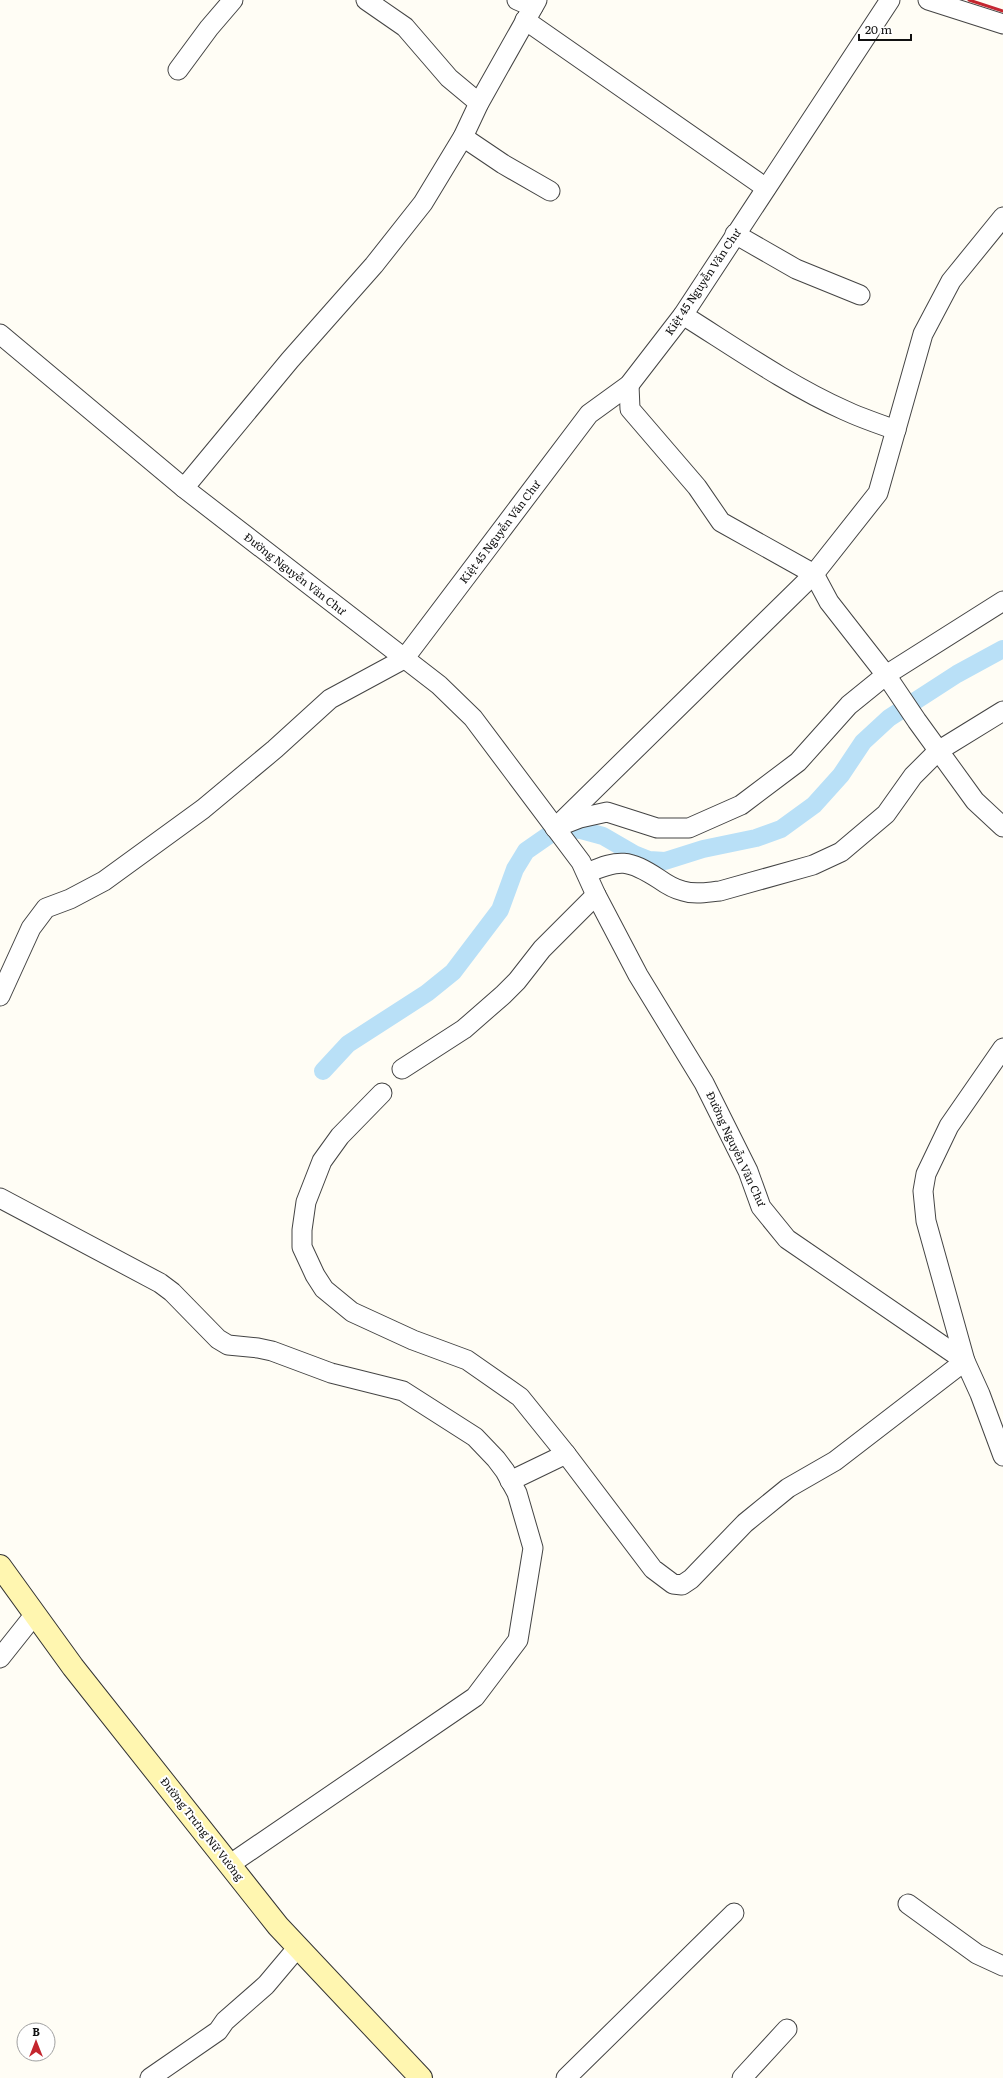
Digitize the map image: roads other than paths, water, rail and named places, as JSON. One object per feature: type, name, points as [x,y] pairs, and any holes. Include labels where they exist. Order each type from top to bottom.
[{"type":"street","points":[[178,70],[233,0]]},
{"type":"street","points":[[366,0],[404,27],[449,78],[479,103]]},
{"type":"street","name":"Kiệt 45 Nguyễn Văn Chư","points":[[404,659],[589,414],[629,385],[683,315],[890,0]]},
{"type":"street","points":[[928,0],[1003,24]]},
{"type":"street","points":[[184,488],[290,360],[343,302],[423,203],[463,137],[528,7],[766,188]]},
{"type":"street","points":[[463,137],[503,164],[550,191]]},
{"type":"street","points":[[560,833],[814,574],[878,493],[923,334],[951,281],[1003,217]]},
{"type":"street","points":[[735,234],[796,269],[860,295]]},
{"type":"street","points":[[683,315],[772,371],[826,401],[844,410],[896,430]]},
{"type":"street","name":"Đường Nguyễn Văn Chư","points":[[0,334],[184,488],[439,685],[473,718],[560,833],[584,868],[596,895],[638,974],[704,1083],[748,1171],[762,1207],[787,1239],[966,1361]]},
{"type":"street","points":[[629,385],[630,409],[697,487],[721,522],[814,574],[829,602],[887,677],[938,751],[975,801],[1003,827]]},
{"type":"street","points":[[560,833],[580,818],[607,812],[657,828],[689,828],[741,805],[798,762],[849,705],[887,677],[1003,601]]},
{"type":"street","points":[[0,996],[31,928],[46,908],[70,899],[104,881],[203,809],[275,749],[330,698],[404,659]]},
{"type":"street","points":[[584,868],[609,864],[633,864],[671,886],[694,893],[720,891],[813,865],[841,852],[878,822],[886,814],[913,776],[938,751],[1003,711]]},
{"type":"street","points":[[402,1069],[464,1029],[493,1004],[517,981],[542,949],[596,895]]},
{"type":"street","points":[[1003,1048],[949,1126],[926,1174],[923,1191],[926,1221],[966,1361],[1003,1456]]},
{"type":"street","points":[[382,1093],[340,1136],[322,1161],[306,1202],[302,1230],[302,1247],[308,1263],[324,1289],[352,1312],[387,1329],[467,1360],[520,1397],[560,1457],[653,1569],[673,1584],[682,1585],[690,1579],[745,1524],[788,1488],[835,1460],[966,1361]]},
{"type":"street","points":[[0,1198],[160,1283],[185,1304],[218,1339],[228,1345],[272,1351],[327,1372],[395,1389],[414,1397],[475,1437],[516,1478],[517,1493],[533,1548],[518,1640],[475,1697],[230,1865]]},
{"type":"street","points":[[516,1478],[560,1457]]},
{"type":"street","name":"Đường Trưng Nữ Vương","points":[[0,1566],[73,1667],[278,1926],[421,2078]]},
{"type":"street","points":[[0,1658],[35,1614]]},
{"type":"street","points":[[908,1904],[976,1954],[1003,1966]]},
{"type":"street","points":[[566,2078],[734,1913]]},
{"type":"street","points":[[150,2078],[218,2031],[225,2022],[266,1985],[298,1947]]},
{"type":"street","points":[[742,2078],[787,2029]]},
{"type":"waterway","points":[[323,1071],[348,1044],[427,993],[453,972],[500,910],[515,869],[526,851],[549,835],[567,829],[581,830],[603,836],[634,854],[649,860],[665,861],[703,849],[756,838],[781,829],[814,805],[841,775],[863,742],[889,718],[957,674],[1003,649]]},
{"type":"railway","points":[[969,0],[1003,11]]}]
